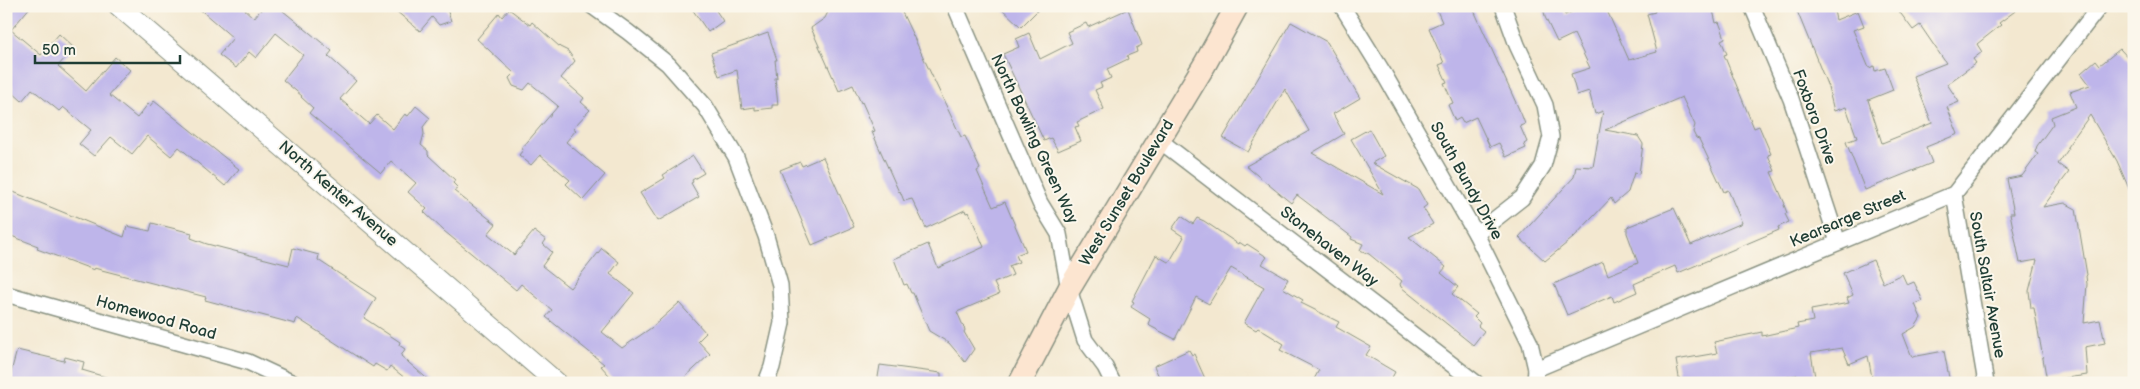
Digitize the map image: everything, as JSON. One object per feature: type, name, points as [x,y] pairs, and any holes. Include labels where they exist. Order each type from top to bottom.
[{"type":"main road","name":"West Sunset Boulevard","points":[[1020,383],[1069,289],[1237,6]]},
{"type":"street","name":"North Kenter Avenue","points":[[119,6],[557,383]]},
{"type":"street","points":[[592,6],[668,64],[705,106],[736,157],[766,236],[780,285],[782,323],[772,367],[766,383]]},
{"type":"street","name":"North Bowling Green Way","points":[[955,6],[1040,203],[1059,234],[1069,289],[1085,340],[1113,383]]},
{"type":"street","name":"South Bundy Drive","points":[[1342,6],[1384,74],[1476,234],[1530,343],[1535,376]]},
{"type":"street","points":[[1476,234],[1522,198],[1543,166],[1552,136],[1545,105],[1517,45],[1503,6]]},
{"type":"street","name":"Foxboro Drive","points":[[1752,6],[1791,99],[1838,242]]},
{"type":"street","name":"Kearsarge Street","points":[[1535,376],[1838,242],[1954,194],[2100,6]]},
{"type":"street","name":"Stonehaven Way","points":[[1159,140],[1476,383]]},
{"type":"street","name":"South Saltair Avenue","points":[[1954,194],[1986,383]]},
{"type":"street","name":"Homewood Road","points":[[6,294],[248,362],[293,383]]},
{"type":"building","points":[[6,6],[31,6],[11,30],[41,55],[59,34],[74,48],[58,66],[86,91],[115,57],[130,70],[109,95],[137,118],[148,104],[150,106],[154,101],[239,169],[225,186],[179,147],[171,156],[147,136],[132,154],[111,137],[94,156],[79,144],[91,130],[63,107],[59,111],[32,89],[22,101],[10,90],[13,87],[6,81]]},
{"type":"building","points":[[196,6],[241,6],[254,18],[264,6],[277,6],[332,51],[328,56],[356,81],[340,99],[369,124],[377,115],[393,129],[405,114],[408,116],[416,106],[430,118],[423,127],[424,134],[421,145],[428,151],[428,155],[455,180],[453,183],[458,188],[454,191],[496,224],[488,234],[514,255],[534,231],[546,240],[543,244],[552,252],[542,266],[570,288],[602,248],[619,262],[610,274],[634,293],[602,332],[622,348],[651,328],[679,303],[706,333],[698,341],[710,354],[679,383],[616,383],[601,366],[604,364],[546,317],[552,310],[521,284],[516,290],[444,231],[424,212],[427,209],[408,192],[416,183],[391,161],[381,173],[309,113],[313,108],[283,80],[303,55],[276,33],[256,58],[249,52],[236,68],[219,55],[233,38]]},
{"type":"building","points":[[390,6],[446,6],[451,21],[439,25],[432,17],[420,31]]},
{"type":"building","points":[[690,6],[713,6],[723,21],[708,32]]},
{"type":"building","points":[[831,6],[899,6],[961,137],[965,136],[980,169],[977,171],[993,207],[1005,202],[1026,251],[1016,255],[1019,262],[1009,266],[1013,275],[994,283],[999,294],[957,312],[965,330],[964,332],[974,349],[965,362],[949,343],[929,331],[913,293],[911,293],[907,284],[904,285],[894,259],[928,244],[938,268],[984,247],[969,212],[966,213],[965,210],[926,228],[912,199],[904,201],[872,132],[875,131],[853,85],[839,91],[811,28],[825,18]]},
{"type":"building","points":[[999,6],[1042,6],[1021,27]]},
{"type":"building","points":[[1435,6],[1472,6],[1522,116],[1525,124],[1520,126],[1527,142],[1524,144],[1526,148],[1506,157],[1499,143],[1490,147],[1476,117],[1463,123],[1460,118],[1455,121],[1448,105],[1453,103],[1444,83],[1447,82],[1439,65],[1444,63],[1429,28],[1442,22]]},
{"type":"building","points":[[1543,6],[1563,6],[1565,15],[1584,6],[1605,6],[1629,60],[1657,52],[1647,14],[1655,12],[1653,6],[1712,6],[1716,23],[1719,22],[1725,38],[1721,40],[1727,54],[1724,55],[1754,128],[1759,126],[1771,154],[1768,155],[1775,171],[1771,172],[1785,204],[1787,213],[1785,214],[1789,222],[1778,227],[1779,230],[1678,273],[1675,266],[1634,284],[1637,292],[1614,302],[1612,296],[1567,315],[1554,284],[1603,262],[1608,275],[1638,263],[1627,233],[1627,227],[1674,208],[1691,245],[1742,223],[1728,190],[1724,192],[1699,139],[1696,138],[1693,132],[1695,125],[1682,97],[1605,130],[1638,136],[1643,144],[1639,174],[1634,173],[1628,192],[1614,204],[1611,198],[1573,238],[1545,261],[1519,237],[1574,177],[1576,166],[1593,167],[1603,111],[1595,114],[1589,91],[1577,95],[1571,74],[1590,68],[1574,34],[1557,42],[1545,17]]},
{"type":"building","points":[[1795,6],[1833,6],[1836,20],[1858,11],[1864,26],[1853,30],[1869,68],[1874,66],[1875,71],[1885,68],[1893,90],[1868,100],[1882,143],[1932,123],[1913,76],[1946,63],[1920,25],[1913,30],[1895,6],[2022,6],[1999,23],[2001,25],[1977,44],[1982,52],[1973,59],[1976,63],[1947,84],[1959,102],[1947,107],[1958,134],[1926,147],[1932,163],[1865,190],[1846,142],[1857,138],[1846,107],[1834,111],[1828,87]]},
{"type":"building","points":[[509,9],[530,25],[532,22],[560,47],[568,51],[575,61],[561,78],[584,98],[581,102],[590,110],[573,128],[576,130],[566,142],[605,175],[583,200],[566,184],[570,180],[540,155],[531,165],[519,155],[523,150],[522,148],[558,106],[530,83],[524,90],[513,86],[509,78],[514,73],[477,39],[499,13],[502,17]]},
{"type":"building","points":[[1128,9],[1142,45],[1136,48],[1137,52],[1127,56],[1128,59],[1107,69],[1111,78],[1100,83],[1102,87],[1095,90],[1104,109],[1077,122],[1079,126],[1075,127],[1081,141],[1058,151],[1051,138],[1044,141],[1003,54],[1019,47],[1016,39],[1029,33],[1040,59],[1072,43],[1067,32],[1086,23],[1088,27]]},
{"type":"building","points":[[1291,22],[1327,42],[1360,98],[1333,114],[1344,134],[1312,153],[1383,194],[1351,139],[1369,129],[1384,156],[1372,163],[1418,189],[1427,205],[1423,208],[1433,224],[1409,237],[1446,267],[1441,273],[1458,287],[1452,294],[1477,314],[1474,317],[1480,323],[1478,326],[1484,331],[1473,345],[1401,287],[1402,281],[1369,254],[1360,250],[1363,244],[1351,239],[1352,237],[1297,195],[1291,203],[1246,166],[1309,131],[1285,89],[1248,152],[1223,138]]},
{"type":"building","points":[[768,33],[777,60],[775,60],[777,78],[775,78],[778,105],[772,105],[772,108],[755,110],[755,107],[742,109],[737,70],[719,76],[711,53]]},
{"type":"building","points":[[2120,49],[2134,64],[2134,200],[2117,161],[2090,115],[2067,147],[2069,148],[2058,164],[2069,172],[2043,207],[2065,203],[2076,209],[2087,275],[2084,323],[2100,320],[2105,343],[2085,347],[2087,375],[2047,381],[2034,308],[2031,308],[2029,291],[2037,260],[2020,263],[2010,213],[2014,213],[2007,179],[2022,176],[2038,154],[2035,152],[2037,146],[2053,124],[2051,117],[2076,107],[2070,92],[2090,85],[2081,73],[2096,60],[2100,65]]},
{"type":"building","points":[[693,156],[704,173],[692,180],[693,182],[691,183],[699,197],[658,221],[640,193],[665,178],[663,175]]},
{"type":"building","points":[[823,157],[854,227],[812,245],[780,170],[800,162],[802,166]]},
{"type":"building","points":[[6,189],[124,237],[127,226],[150,231],[152,223],[192,233],[191,238],[207,244],[289,265],[293,248],[319,255],[318,260],[376,298],[364,318],[400,342],[399,345],[405,349],[401,356],[432,383],[411,383],[390,366],[387,371],[375,364],[373,367],[297,318],[295,324],[205,300],[206,297],[94,268],[94,270],[37,249],[38,246],[6,234]]},
{"type":"building","points":[[1181,216],[1193,224],[1197,218],[1204,221],[1238,244],[1239,242],[1245,246],[1247,244],[1267,257],[1262,264],[1288,279],[1283,288],[1303,300],[1301,303],[1339,322],[1336,327],[1371,347],[1366,355],[1395,372],[1389,383],[1312,383],[1319,370],[1280,350],[1284,344],[1258,328],[1256,330],[1244,323],[1264,287],[1231,268],[1209,304],[1196,297],[1175,339],[1150,326],[1148,324],[1150,319],[1131,307],[1134,302],[1132,301],[1156,255],[1168,262],[1170,261],[1184,237],[1172,229]]},
{"type":"building","points":[[1873,260],[1883,283],[1902,274],[1907,285],[1914,282],[1923,301],[1915,304],[1921,318],[1915,327],[1903,334],[1912,357],[1944,351],[1950,383],[1873,383],[1868,356],[1849,364],[1842,348],[1811,353],[1816,383],[1799,383],[1797,375],[1762,383],[1680,383],[1676,360],[1717,353],[1714,342],[1762,332],[1762,336],[1798,328],[1797,324],[1813,321],[1811,310],[1849,303],[1847,298],[1853,295],[1843,273]]},
{"type":"building","points":[[17,350],[64,361],[65,357],[84,362],[82,370],[109,378],[109,383],[8,383]]},
{"type":"building","points":[[1189,350],[1192,355],[1194,354],[1207,383],[1162,383],[1154,366]]},
{"type":"building","points":[[880,365],[941,373],[941,383],[877,383]]}]
